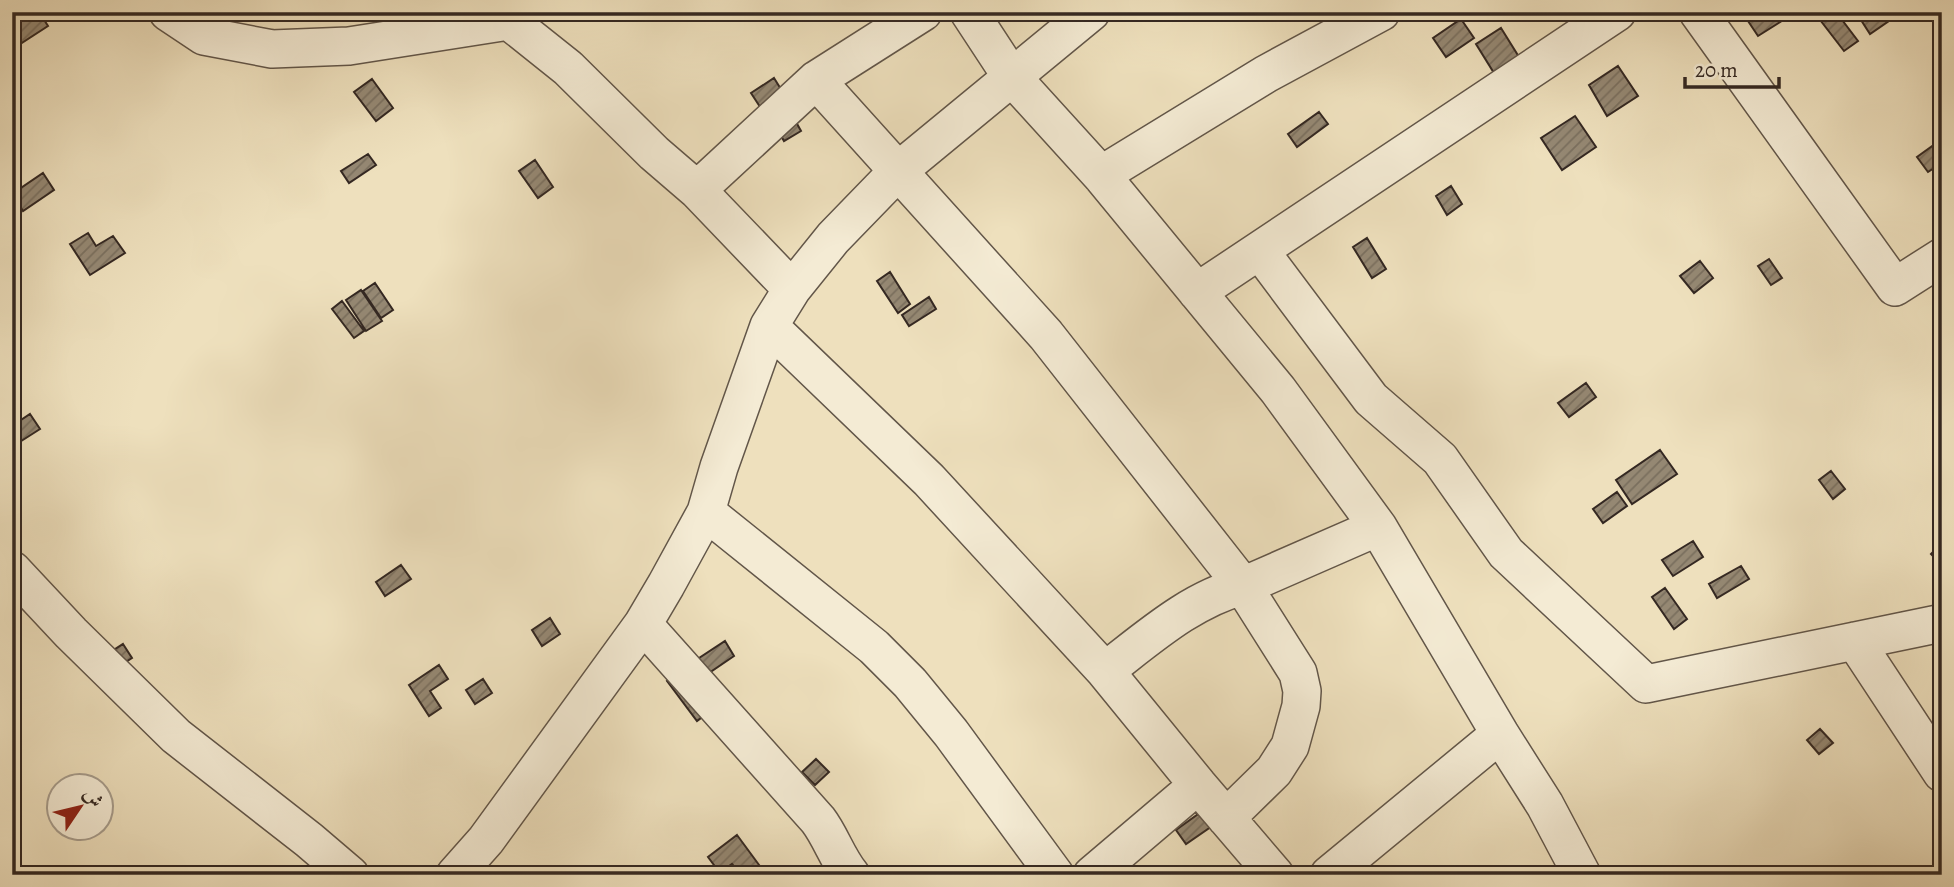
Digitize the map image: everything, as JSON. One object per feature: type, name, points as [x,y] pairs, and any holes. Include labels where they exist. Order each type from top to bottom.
[{"type":"street","points":[[168,12],[204,36],[272,49],[349,46],[505,17],[568,68],[654,153],[696,190],[792,289]]},
{"type":"street","points":[[696,190],[816,80],[923,12]]},
{"type":"street","points":[[969,12],[1011,76],[1101,174],[1278,390],[1378,527],[1545,805],[1574,871]]},
{"type":"street","points":[[455,875],[486,840],[643,624],[706,512],[719,467],[769,326],[792,289],[833,238],[898,171],[1091,12]]},
{"type":"street","points":[[1101,174],[1266,74],[1381,12]]},
{"type":"street","points":[[1197,292],[1617,12]]},
{"type":"street","points":[[1698,12],[1895,287],[1942,257]]},
{"type":"street","points":[[816,80],[1046,335],[1243,586],[1298,673],[1302,691],[1301,706],[1290,746],[1283,759],[1226,818]]},
{"type":"street","points":[[1260,251],[1371,399],[1440,459],[1506,552],[1646,684],[1942,623]]},
{"type":"street","points":[[769,326],[929,480],[1105,671],[1275,875]]},
{"type":"street","points":[[706,512],[874,647],[910,682],[951,733],[1055,875]]},
{"type":"street","points":[[1105,671],[1166,625],[1226,590],[1243,586],[1378,527]]},
{"type":"street","points":[[12,570],[176,736],[350,875]]},
{"type":"street","points":[[643,624],[818,820],[831,836],[836,852],[851,875]]},
{"type":"street","points":[[1855,641],[1942,773]]},
{"type":"street","points":[[1329,875],[1500,734]]},
{"type":"street","points":[[1093,875],[1198,785]]},
{"type":"building","points":[[12,12],[39,12],[48,26],[17,46],[12,38]]},
{"type":"building","points":[[1742,12],[1781,12],[1785,19],[1758,36]]},
{"type":"building","points":[[1814,12],[1836,12],[1858,41],[1844,51]]},
{"type":"building","points":[[1872,12],[1899,14],[1870,34],[1861,20]]},
{"type":"building","points":[[1461,19],[1474,38],[1446,57],[1433,38]]},
{"type":"building","points":[[1501,28],[1519,57],[1494,73],[1476,44]]},
{"type":"building","points":[[1618,66],[1638,96],[1607,116],[1589,85]]},
{"type":"building","points":[[774,78],[787,99],[764,113],[751,93]]},
{"type":"building","points":[[372,79],[393,108],[376,121],[354,92]]},
{"type":"building","points":[[786,104],[801,131],[784,141],[768,113]]},
{"type":"building","points":[[1319,112],[1328,124],[1297,147],[1288,134]]},
{"type":"building","points":[[1575,116],[1596,147],[1562,170],[1541,138]]},
{"type":"building","points":[[1942,139],[1942,163],[1928,172],[1917,157]]},
{"type":"building","points":[[368,154],[376,165],[349,183],[341,171]]},
{"type":"building","points":[[535,160],[553,187],[538,198],[519,171]]},
{"type":"building","points":[[43,173],[54,190],[23,211],[12,194]]},
{"type":"building","points":[[1451,186],[1462,204],[1447,215],[1436,196]]},
{"type":"building","points":[[88,233],[96,246],[113,236],[125,253],[90,275],[70,244]]},
{"type":"building","points":[[1367,238],[1386,269],[1372,278],[1353,247]]},
{"type":"building","points":[[1769,259],[1782,278],[1771,285],[1758,266]]},
{"type":"building","points":[[1700,261],[1713,278],[1694,293],[1680,276]]},
{"type":"building","points":[[890,272],[910,304],[898,313],[877,281]]},
{"type":"building","points":[[375,283],[393,310],[381,318],[363,291]]},
{"type":"building","points":[[361,290],[382,321],[366,331],[346,300]]},
{"type":"building","points":[[929,297],[936,309],[909,326],[902,315]]},
{"type":"building","points":[[342,301],[364,331],[354,338],[332,309]]},
{"type":"building","points":[[1586,383],[1596,397],[1569,417],[1558,403]]},
{"type":"building","points":[[30,414],[40,429],[15,445],[12,441],[12,426]]},
{"type":"building","points":[[1660,450],[1677,474],[1632,504],[1616,480]]},
{"type":"building","points":[[1831,471],[1845,489],[1833,499],[1819,480]]},
{"type":"building","points":[[1617,492],[1627,506],[1603,523],[1593,509]]},
{"type":"building","points":[[1693,541],[1703,557],[1673,576],[1662,560]]},
{"type":"building","points":[[1942,543],[1942,565],[1931,554]]},
{"type":"building","points":[[401,565],[411,579],[385,596],[376,582]]},
{"type":"building","points":[[1741,566],[1749,579],[1717,598],[1709,584]]},
{"type":"building","points":[[1665,588],[1687,619],[1674,629],[1652,597]]},
{"type":"building","points":[[550,618],[560,634],[542,646],[532,630]]},
{"type":"building","points":[[725,641],[734,656],[703,677],[693,662]]},
{"type":"building","points":[[123,644],[132,658],[101,678],[92,664]]},
{"type":"building","points":[[439,665],[448,679],[430,691],[441,708],[429,716],[409,685]]},
{"type":"building","points":[[677,673],[722,702],[697,721],[667,681]]},
{"type":"building","points":[[483,679],[492,693],[475,704],[466,690]]},
{"type":"building","points":[[1820,729],[1833,743],[1819,754],[1807,740]]},
{"type":"building","points":[[816,759],[829,772],[815,785],[802,772]]},
{"type":"building","points":[[1208,807],[1218,822],[1186,844],[1176,830]]},
{"type":"building","points":[[737,835],[762,869],[754,875],[741,875],[732,864],[720,873],[708,857]]}]
